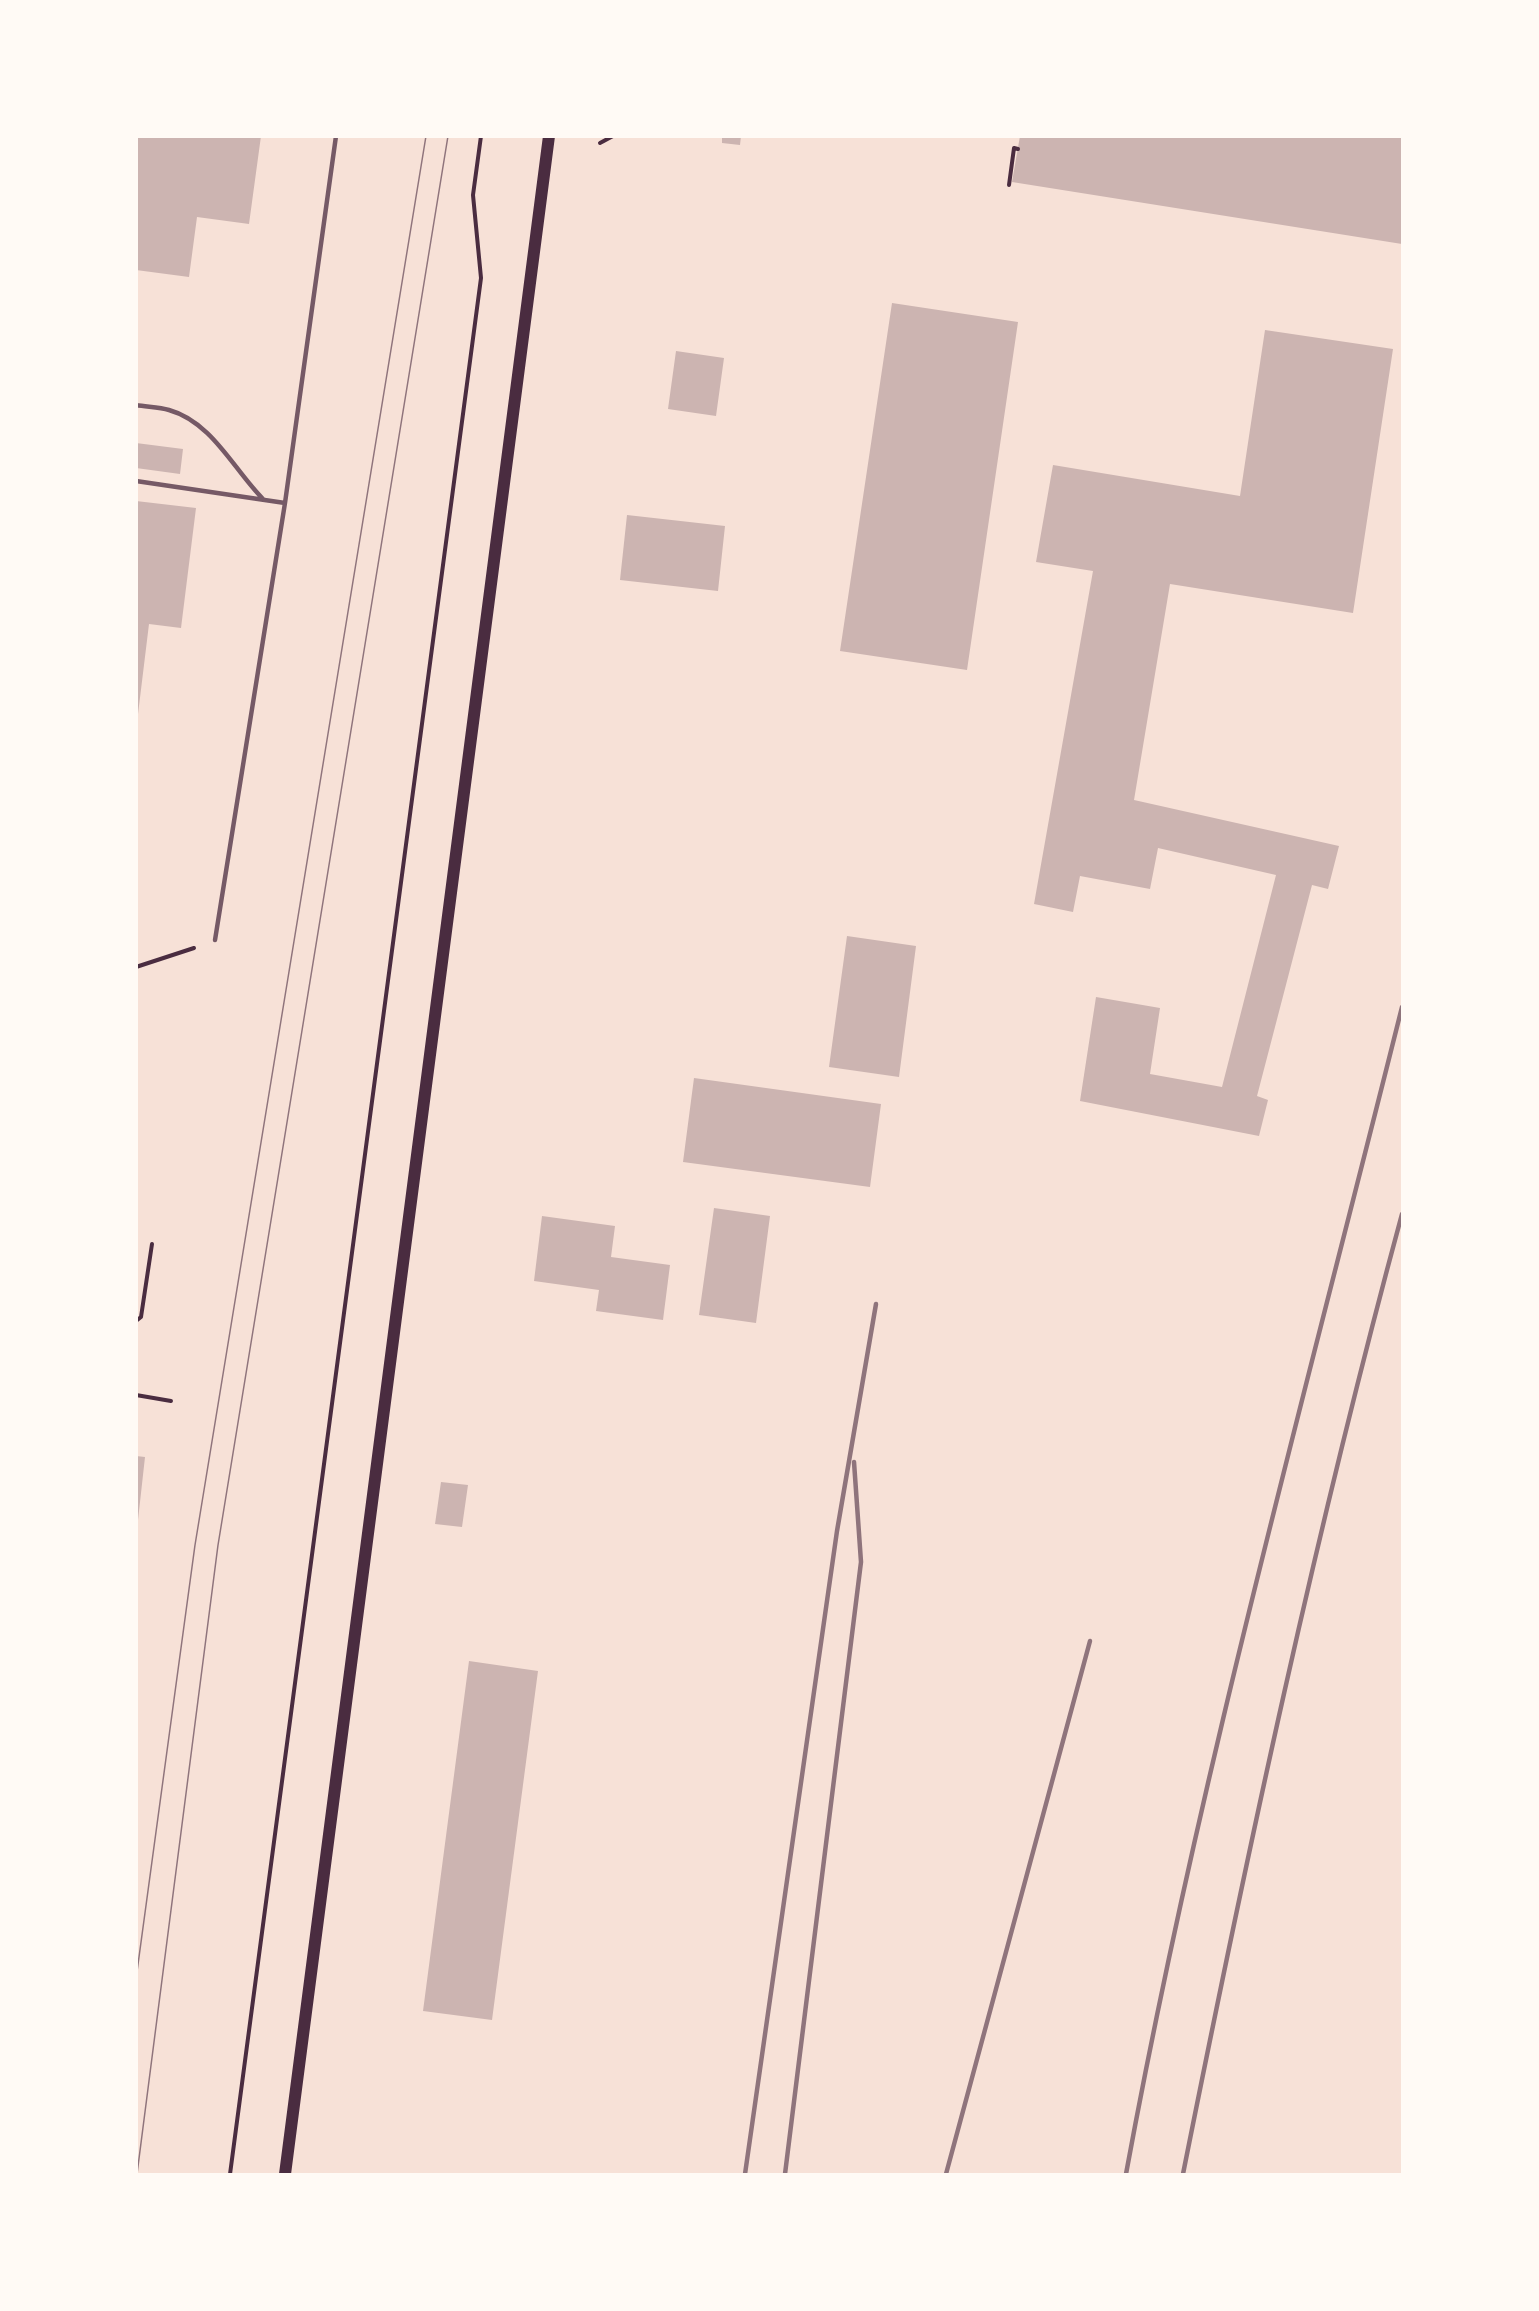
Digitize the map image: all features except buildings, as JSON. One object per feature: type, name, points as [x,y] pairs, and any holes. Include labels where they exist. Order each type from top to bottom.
[{"type":"main road","points":[[285,2175],[549,136]]},
{"type":"lane","points":[[215,940],[285,503],[336,136]]},
{"type":"lane","points":[[136,405],[170,410],[193,422],[221,447],[263,500]]},
{"type":"lane","points":[[136,481],[285,503]]},
{"type":"path","points":[[230,2175],[481,278],[473,195],[481,136]]},
{"type":"path","points":[[600,143],[613,136]]},
{"type":"path","points":[[1009,185],[1014,148],[1018,148]]},
{"type":"path","points":[[136,968],[215,940]]},
{"type":"path","points":[[136,1321],[141,1317],[152,1244]]},
{"type":"path","points":[[136,1395],[171,1401]]},
{"type":"tram line","points":[[136,1979],[195,1545],[426,136]]},
{"type":"tram line","points":[[137,2174],[218,1545],[448,136]]},
{"type":"railway","points":[[1126,2174],[1186,1880],[1219,1734],[1402,1007]]},
{"type":"railway","points":[[1183,2174],[1284,1692],[1340,1453],[1402,1214]]},
{"type":"railway","points":[[745,2174],[837,1531],[876,1304]]},
{"type":"railway","points":[[785,2174],[861,1562],[854,1462]]},
{"type":"railway","points":[[946,2174],[1090,1641]]}]
